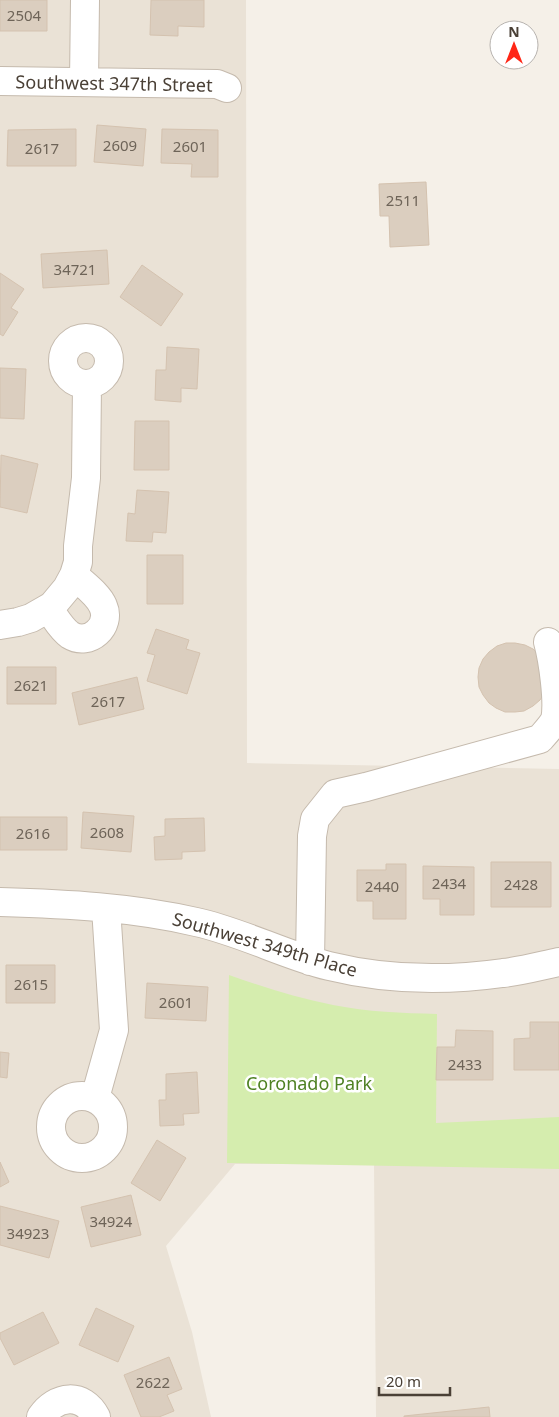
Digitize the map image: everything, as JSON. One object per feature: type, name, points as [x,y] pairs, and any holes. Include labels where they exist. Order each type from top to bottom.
[{"type":"street","points":[[84,82],[85,0]]},
{"type":"street","name":"Southwest 347th Street","points":[[0,81],[217,84],[227,88]]},
{"type":"street","points":[[0,625],[18,622],[45,610],[59,599],[74,575],[78,562],[78,546],[86,478],[87,384]]},
{"type":"street","points":[[45,610],[72,636],[81,639],[98,633],[103,625],[104,608],[99,600],[74,575]]},
{"type":"street","points":[[310,961],[312,836],[314,819],[335,794],[540,739],[555,720],[558,711],[557,676],[548,642]]},
{"type":"street","name":"Southwest 349th Place","points":[[0,902],[106,908],[163,915],[198,922],[228,931],[310,961],[381,976],[443,978],[504,973],[559,962]]},
{"type":"street","points":[[95,1098],[114,1030],[106,908]]},
{"type":"street","points":[[42,1417],[47,1409],[65,1399],[76,1400],[85,1404],[93,1411],[96,1417]]},
{"type":"shaded area","points":[[0,0],[246,0],[247,763],[559,769],[559,1417],[376,1417],[374,1164],[235,1164],[166,1246],[192,1332],[211,1417],[0,1417]]},
{"type":"green space","name":"Coronado Park","points":[[229,975],[280,992],[333,1005],[372,1011],[437,1014],[436,1123],[559,1117],[559,1169],[227,1163]]},
{"type":"building","points":[[0,0],[47,0],[47,31],[0,31]]},
{"type":"building","points":[[151,0],[204,0],[204,27],[178,26],[178,36],[150,35]]},
{"type":"building","points":[[97,125],[146,129],[143,166],[94,162]]},
{"type":"building","points":[[76,129],[76,166],[7,166],[8,130]]},
{"type":"building","points":[[162,129],[218,130],[218,177],[191,177],[192,164],[161,163]]},
{"type":"building","points":[[426,182],[429,245],[390,247],[389,216],[380,216],[379,184]]},
{"type":"building","points":[[107,250],[109,284],[43,288],[41,254]]},
{"type":"building","points":[[142,265],[183,294],[161,326],[120,297]]},
{"type":"building","points":[[0,273],[24,289],[11,308],[18,312],[3,336],[0,334]]},
{"type":"building","points":[[167,347],[199,349],[197,389],[181,388],[181,402],[155,400],[156,370],[166,370]]},
{"type":"building","points":[[0,368],[26,369],[24,419],[0,418]]},
{"type":"building","points":[[135,421],[169,421],[169,470],[134,470]]},
{"type":"building","points":[[1,455],[38,464],[27,513],[0,507]]},
{"type":"building","points":[[137,490],[169,492],[166,533],[153,532],[152,542],[126,541],[128,513],[135,514]]},
{"type":"building","points":[[147,555],[183,555],[183,604],[147,604]]},
{"type":"building","points":[[156,629],[189,640],[186,649],[200,653],[187,694],[147,681],[155,655],[147,653]]},
{"type":"building","points":[[506,643],[525,645],[540,655],[545,692],[540,700],[524,711],[505,712],[496,708],[489,703],[479,687],[479,668],[483,659],[497,646]]},
{"type":"building","points":[[7,667],[56,667],[56,704],[7,704]]},
{"type":"building","points":[[137,677],[144,709],[79,725],[72,693]]},
{"type":"building","points":[[83,812],[134,816],[131,852],[81,848]]},
{"type":"building","points":[[0,817],[67,817],[67,850],[0,850]]},
{"type":"building","points":[[204,818],[205,851],[182,852],[182,859],[155,860],[154,837],[165,836],[165,819]]},
{"type":"building","points":[[491,862],[551,862],[551,907],[491,907]]},
{"type":"building","points":[[386,864],[406,864],[406,919],[373,919],[373,901],[357,901],[357,870],[386,870]]},
{"type":"building","points":[[423,866],[474,867],[474,915],[440,915],[440,899],[423,899]]},
{"type":"building","points":[[6,965],[55,965],[55,1003],[6,1003]]},
{"type":"building","points":[[147,983],[208,987],[206,1021],[145,1018]]},
{"type":"building","points":[[530,1022],[559,1022],[559,1070],[514,1070],[514,1039],[530,1038]]},
{"type":"building","points":[[456,1030],[493,1031],[493,1080],[436,1080],[437,1047],[455,1047]]},
{"type":"building","points":[[0,1052],[9,1053],[7,1078],[0,1077]]},
{"type":"building","points":[[197,1072],[199,1113],[183,1114],[184,1125],[160,1126],[159,1100],[166,1100],[166,1074]]},
{"type":"building","points":[[157,1140],[186,1158],[160,1201],[131,1183]]},
{"type":"building","points":[[0,1162],[9,1182],[0,1187]]},
{"type":"building","points":[[131,1195],[141,1235],[91,1247],[81,1207]]},
{"type":"building","points":[[0,1206],[59,1221],[49,1258],[0,1245]]},
{"type":"building","points":[[96,1308],[134,1326],[118,1362],[79,1345]]},
{"type":"building","points":[[43,1312],[59,1343],[14,1365],[0,1338],[0,1333]]},
{"type":"building","points":[[169,1357],[182,1389],[167,1395],[174,1411],[159,1417],[141,1417],[124,1375]]},
{"type":"building","points":[[489,1407],[490,1417],[404,1417],[404,1416]]}]
